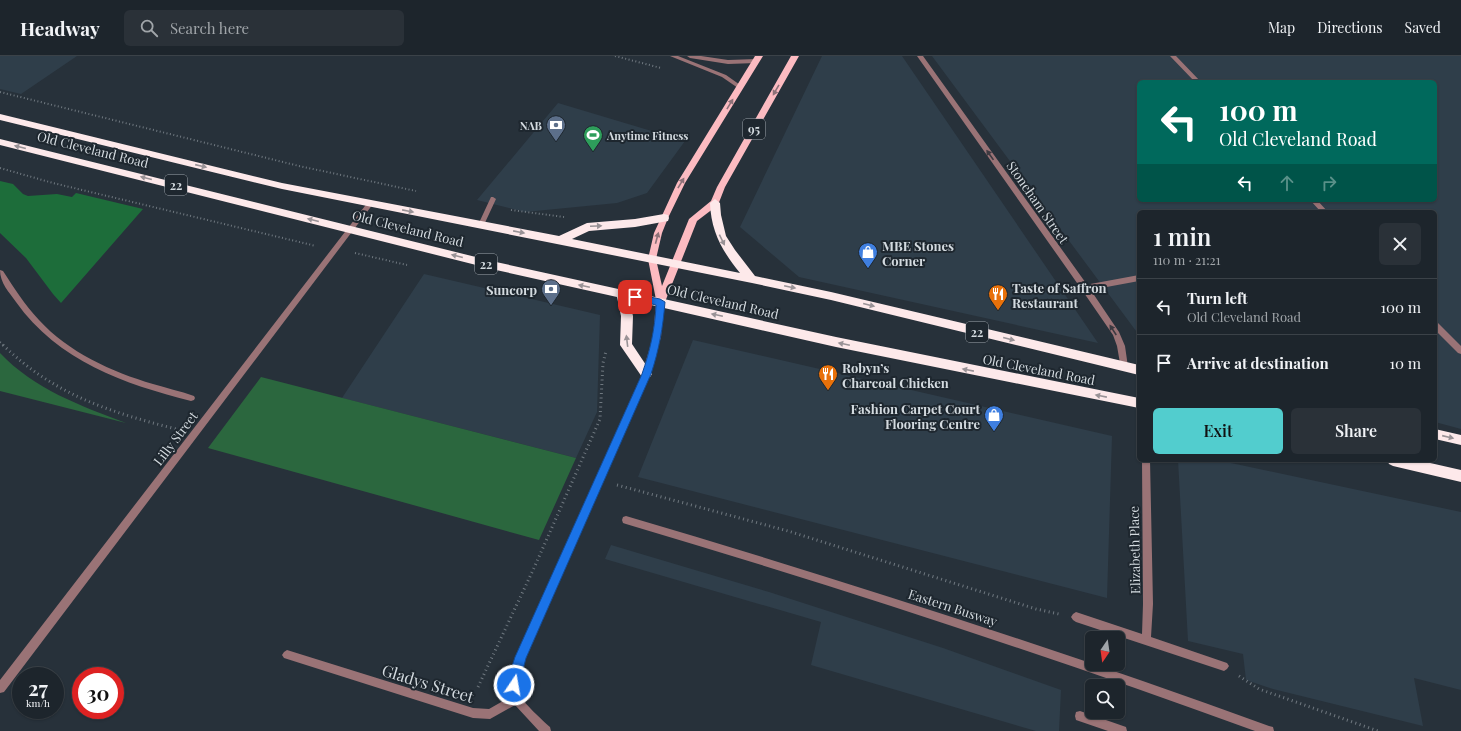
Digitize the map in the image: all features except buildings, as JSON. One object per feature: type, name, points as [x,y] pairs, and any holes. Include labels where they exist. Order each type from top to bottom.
[{"type":"highway","name":"Old Cleveland Road","points":[[0,117],[274,184],[752,279],[831,296],[1137,370]]},
{"type":"highway","name":"Old Cleveland Road","points":[[0,142],[496,266],[836,342],[1137,403]]},
{"type":"highway","name":"95","points":[[715,203],[715,217],[724,245],[752,279]]},
{"type":"highway","points":[[560,240],[587,227],[635,223],[664,218]]},
{"type":"highway","points":[[622,294],[627,316],[626,345],[646,374]]},
{"type":"highway","points":[[1437,434],[1461,440]]},
{"type":"highway","points":[[1402,462],[1461,476]]},
{"type":"main road","name":"95","points":[[715,203],[721,186],[795,56]]},
{"type":"main road","name":"95","points":[[660,302],[652,259],[658,233],[676,193],[757,58]]},
{"type":"main road","points":[[660,302],[693,219],[715,203]]},
{"type":"street","points":[[673,56],[724,76],[740,87]]},
{"type":"street","points":[[690,56],[728,62],[757,58]]},
{"type":"street","name":"Stoneham Street","points":[[920,56],[1116,334],[1121,346],[1124,367]]},
{"type":"street","points":[[1172,56],[1196,80]]},
{"type":"street","points":[[481,225],[493,199]]},
{"type":"street","points":[[1315,202],[1323,210]]},
{"type":"street","name":"Lilly Street","points":[[0,688],[370,204]]},
{"type":"street","points":[[0,273],[26,310],[43,329],[65,346],[92,363],[122,378],[156,390],[192,398]]},
{"type":"street","points":[[1085,288],[1137,278]]},
{"type":"street","points":[[546,731],[516,699],[514,692],[514,678],[521,657],[646,374],[657,337],[660,302]]},
{"type":"street","points":[[1437,327],[1461,351]]},
{"type":"street","name":"Elizabeth Place","points":[[1146,462],[1148,604],[1146,641]]},
{"type":"street","name":"Eastern Busway","points":[[626,520],[778,564],[949,619],[1154,689],[1269,731]]},
{"type":"street","points":[[1076,617],[1224,666]]},
{"type":"street","name":"Gladys Street","points":[[287,655],[473,713],[490,714],[516,699]]},
{"type":"street","points":[[1080,716],[1122,731]]},
{"type":"path","points":[[0,92],[299,166],[422,193]]},
{"type":"path","points":[[0,168],[322,247]]},
{"type":"path","points":[[490,207],[567,217]]},
{"type":"path","points":[[349,252],[411,266]]},
{"type":"path","points":[[0,342],[31,371],[60,390],[132,418],[195,433]]},
{"type":"path","points":[[478,687],[534,568],[600,419],[603,363],[606,349]]},
{"type":"path","points":[[599,480],[788,531],[1036,609],[1076,617]]},
{"type":"path","points":[[1224,666],[1259,689],[1378,731]]},
{"type":"shaded area","points":[[0,56],[77,56],[21,94],[0,89]]},
{"type":"shaded area","points":[[822,56],[902,56],[1098,343],[799,277],[740,227]]},
{"type":"shaded area","points":[[932,56],[1461,56],[1461,429],[1437,423],[1437,210],[1137,210],[1137,332]]},
{"type":"shaded area","points":[[558,103],[685,141],[647,193],[617,203],[525,212],[477,200]]},
{"type":"shaded area","points":[[424,274],[600,315],[597,412],[576,458],[342,398]]},
{"type":"shaded area","points":[[693,340],[1112,436],[1107,598],[638,477]]},
{"type":"shaded area","points":[[1178,462],[1226,462],[1461,512],[1461,690],[1414,678],[1423,726],[1273,689],[1246,680],[1243,654],[1188,641]]},
{"type":"shaded area","points":[[611,545],[769,592],[943,648],[1061,690],[1059,731],[1036,731],[811,665],[821,622],[605,559]]},
{"type":"green space","points":[[0,181],[13,184],[23,194],[28,196],[57,194],[72,197],[76,193],[143,209],[61,303],[26,258],[0,233]]},
{"type":"green space","points":[[0,353],[13,366],[28,377],[59,395],[75,403],[126,423],[0,391]]},
{"type":"green space","points":[[261,377],[576,458],[539,540],[208,448]]},
{"type":"place","name":"NAB","points":[[556,142]]},
{"type":"place","name":"Anytime Fitness","points":[[593,152]]},
{"type":"place","name":"MBE Stones Corner","points":[[868,269]]},
{"type":"place","name":"Suncorp","points":[[551,306]]},
{"type":"place","name":"Taste of Saffron Restaurant","points":[[998,311]]},
{"type":"place","name":"Robyn’s Charcoal Chicken","points":[[828,391]]},
{"type":"place","name":"Fashion Carpet Court Flooring Centre","points":[[994,432]]},
{"type":"route","points":[[514,685],[514,678],[521,657],[646,374],[653,354],[657,337],[660,302],[635,297]]}]
